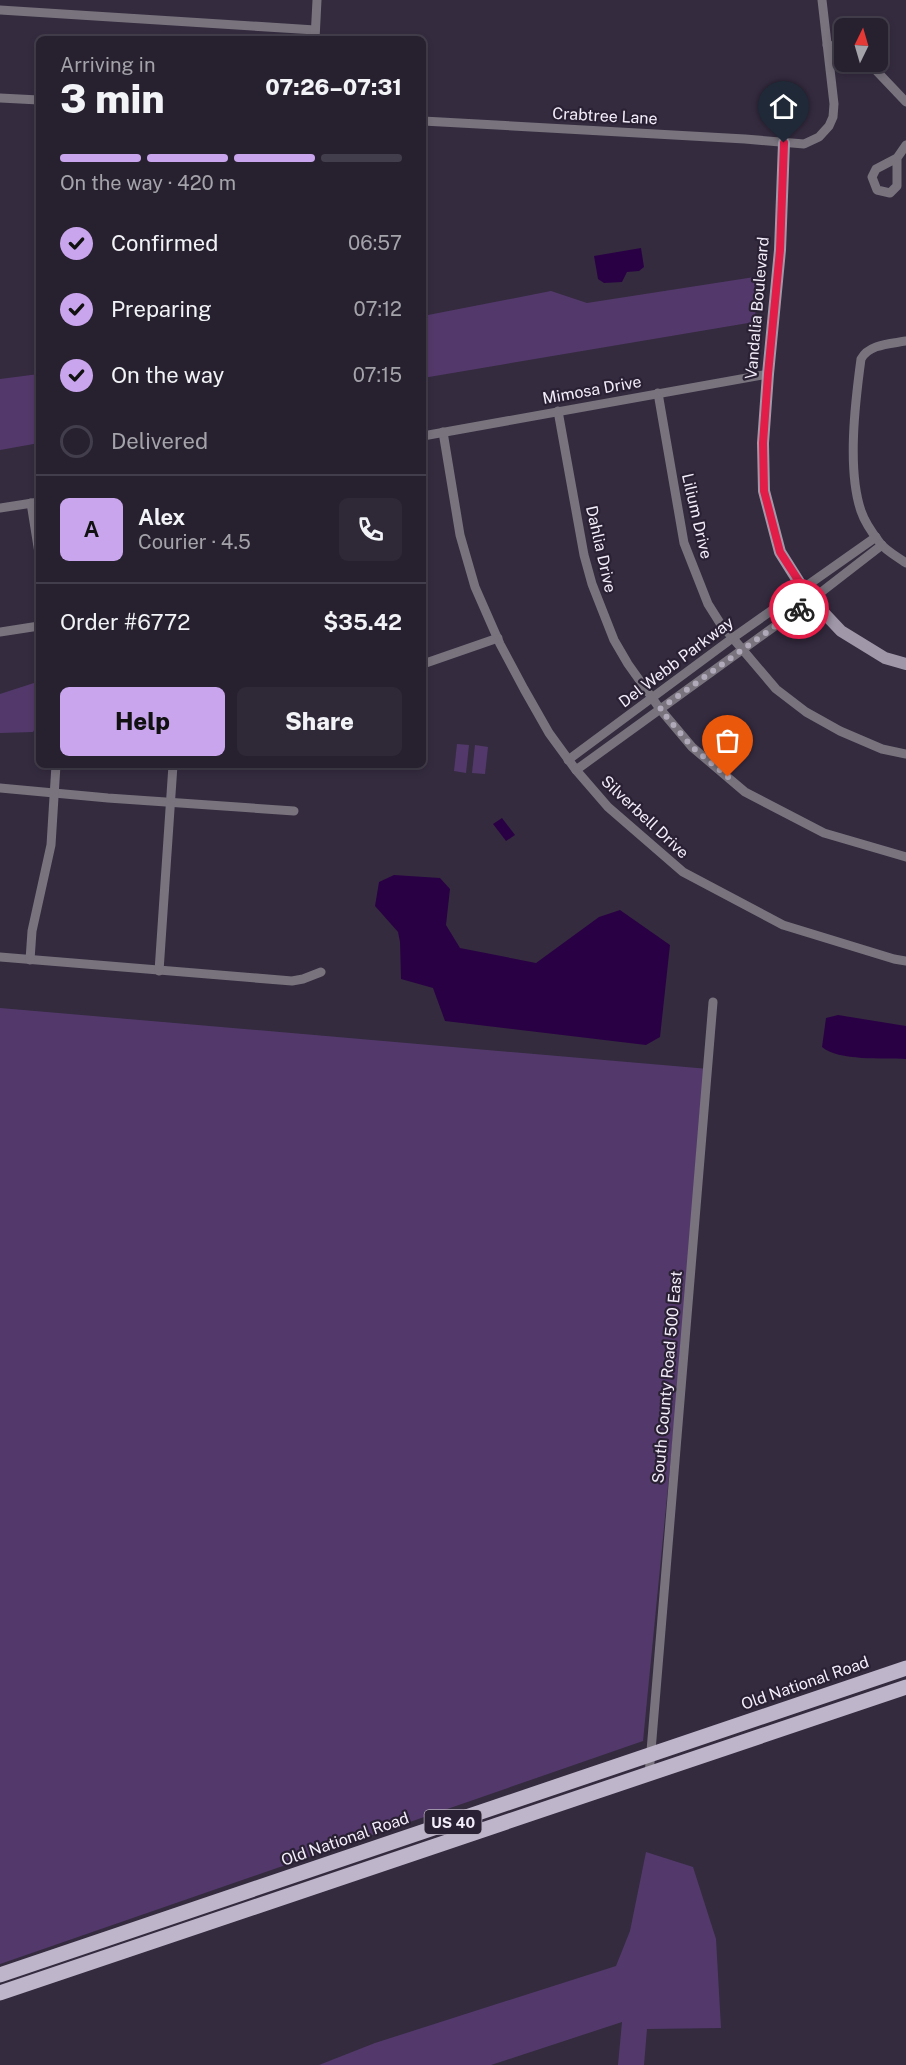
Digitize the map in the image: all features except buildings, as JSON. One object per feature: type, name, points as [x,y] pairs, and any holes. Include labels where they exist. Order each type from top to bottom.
[{"type":"main road","name":"Old National Road","points":[[0,1975],[906,1668]]},
{"type":"main road","name":"US 40","points":[[0,1993],[906,1687]]},
{"type":"street","points":[[0,10],[315,35],[317,0]]},
{"type":"street","name":"Crabtree Lane","points":[[426,121],[798,144],[810,142],[824,133],[829,126],[834,108],[822,0]]},
{"type":"street","points":[[827,45],[834,46]]},
{"type":"street","points":[[878,72],[906,102]]},
{"type":"street","points":[[0,98],[36,100]]},
{"type":"street","name":"Vandalia Boulevard","points":[[784,143],[780,250],[763,443],[764,491],[780,552],[811,600],[841,631],[885,658],[906,664]]},
{"type":"street","points":[[897,158],[906,145]]},
{"type":"street","points":[[906,341],[878,346],[868,350],[861,359],[854,433],[854,473],[862,514],[879,541],[906,563]]},
{"type":"street","name":"Mimosa Drive","points":[[426,435],[768,374]]},
{"type":"street","name":"Lilium Drive","points":[[658,393],[684,543],[708,604],[720,623],[776,688],[806,712],[840,731],[882,749],[906,754]]},
{"type":"street","name":"Dahlia Drive","points":[[558,411],[584,555],[592,584],[614,640],[660,709],[692,747],[745,792],[824,833],[906,857]]},
{"type":"street","name":"Silverbell Drive","points":[[443,432],[460,535],[475,587],[498,638],[549,733],[568,760],[608,807],[683,872],[783,925],[906,961]]},
{"type":"street","points":[[0,508],[35,502]]},
{"type":"street","name":"Del Webb Parkway","points":[[568,760],[802,589],[879,541]]},
{"type":"street","name":"Del Webb Parkway","points":[[576,770],[811,600],[879,541]]},
{"type":"street","points":[[0,632],[36,626]]},
{"type":"street","points":[[426,663],[498,638]]},
{"type":"street","points":[[30,960],[32,931],[51,845],[56,768]]},
{"type":"street","points":[[159,971],[173,768]]},
{"type":"street","points":[[0,788],[294,811]]},
{"type":"street","points":[[0,957],[292,981],[321,972]]},
{"type":"street","name":"South County Road 500 East","points":[[649,1775],[713,1002]]},
{"type":"shaded area","points":[[641,248],[644,267],[639,271],[627,272],[622,282],[604,283],[598,279],[594,256]]},
{"type":"shaded area","points":[[761,276],[754,322],[426,377],[426,315],[551,291],[587,303]]},
{"type":"shaded area","points":[[36,374],[36,444],[0,450],[0,379]]},
{"type":"shaded area","points":[[36,682],[36,726],[33,732],[0,733],[0,694]]},
{"type":"shaded area","points":[[457,744],[469,745],[466,773],[454,771]]},
{"type":"shaded area","points":[[475,745],[488,747],[485,774],[472,773]]},
{"type":"shaded area","points":[[502,818],[515,835],[506,841],[493,824]]},
{"type":"shaded area","points":[[394,875],[440,878],[450,889],[446,925],[460,948],[536,963],[599,917],[620,910],[670,945],[660,1037],[646,1045],[445,1021],[433,988],[401,979],[398,932],[375,906],[379,882]]},
{"type":"shaded area","points":[[0,1008],[709,1069],[643,1741],[0,1964]]},
{"type":"shaded area","points":[[838,1015],[906,1026],[906,1059],[850,1057],[839,1055],[822,1047],[826,1018]]},
{"type":"shaded area","points":[[646,1852],[693,1867],[716,1939],[721,2028],[647,2029],[644,2065],[618,2065],[622,2022],[491,2065],[319,2065],[375,2043],[616,1966],[630,1931]]},
{"type":"way so far","points":[[728,777],[692,747],[660,709],[799,609]]},
{"type":"route","points":[[784,143],[780,250],[763,443],[764,491],[780,552],[811,600],[799,609]]}]
